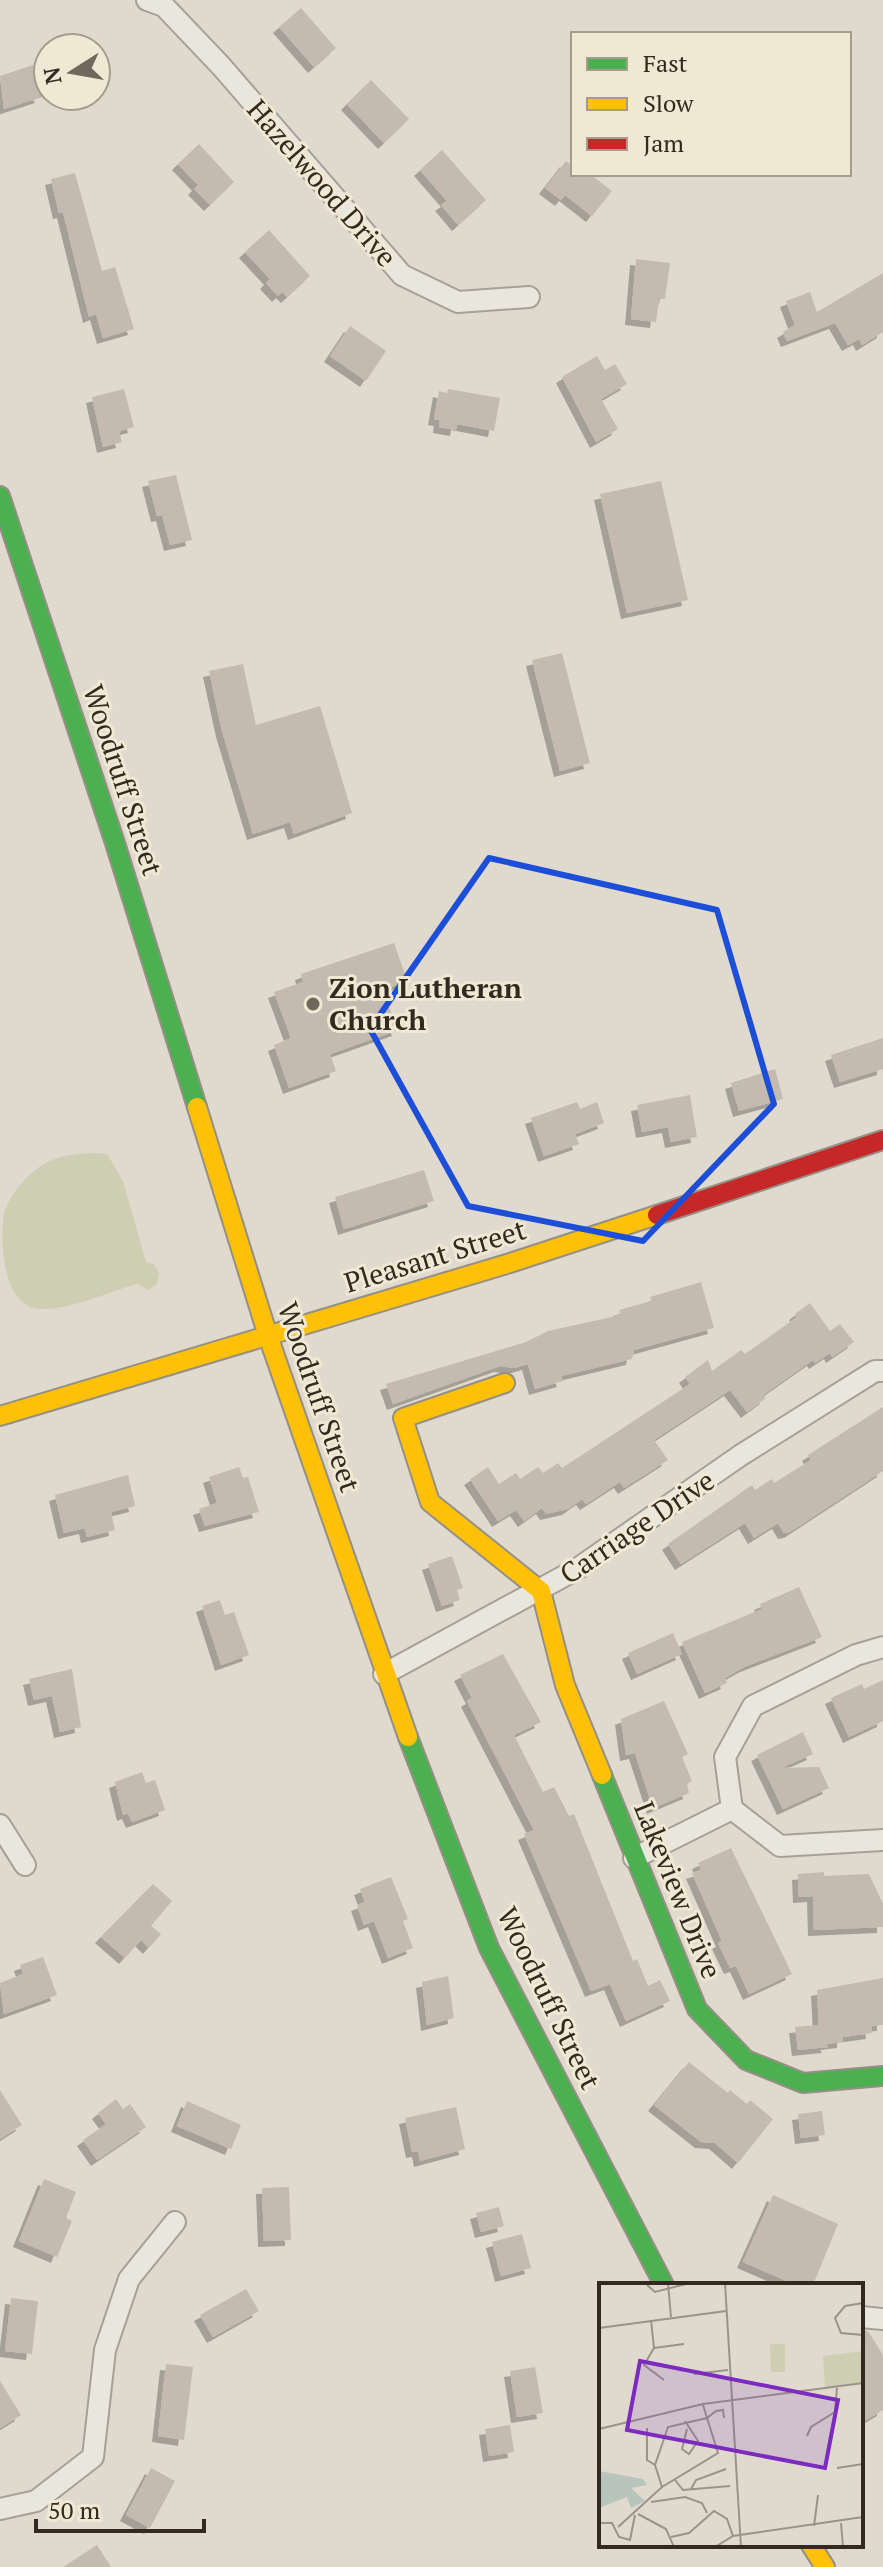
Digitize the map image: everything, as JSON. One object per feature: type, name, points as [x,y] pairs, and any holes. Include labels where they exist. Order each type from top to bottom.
[{"type":"street","name":"Hazelwood Drive","points":[[147,0],[164,6],[221,66],[402,275],[458,302],[529,297]]},
{"type":"street","name":"Woodruff Street","points":[[0,496],[115,843],[268,1336],[384,1674],[489,1948],[663,2283]]},
{"type":"street","name":"Pleasant Street","points":[[0,1416],[510,1263],[883,1140]]},
{"type":"street","name":"Carriage Drive","points":[[384,1674],[541,1591],[741,1455],[875,1371],[883,1371]]},
{"type":"street","points":[[505,1383],[403,1418],[430,1502],[541,1591]]},
{"type":"street","name":"Lakeview Drive","points":[[541,1591],[565,1685],[697,2009],[746,2060],[803,2083],[883,2076]]},
{"type":"street","points":[[883,1647],[856,1655],[753,1706],[725,1757],[732,1809],[780,1846],[883,1840]]},
{"type":"street","points":[[634,1858],[732,1809]]},
{"type":"street","points":[[0,1825],[25,1865]]},
{"type":"street","points":[[0,2509],[36,2501],[93,2457],[105,2350],[129,2279],[175,2222]]},
{"type":"street","points":[[863,2317],[883,2319]]},
{"type":"street","points":[[812,2547],[825,2567]]},
{"type":"highlighted area","points":[[489,858],[717,910],[774,1104],[643,1241],[468,1206],[370,1029]]},
{"type":"green space","points":[[107,1154],[123,1181],[146,1262],[154,1264],[159,1273],[157,1284],[149,1290],[137,1284],[66,1306],[42,1309],[29,1306],[11,1287],[6,1272],[3,1241],[7,1205],[23,1182],[44,1164],[62,1157]]},
{"type":"building","points":[[301,8],[336,48],[314,67],[279,27]]},
{"type":"building","points":[[32,65],[32,100],[4,109],[0,76]]},
{"type":"building","points":[[371,80],[409,119],[384,143],[347,104]]},
{"type":"building","points":[[199,144],[234,182],[210,205],[194,189],[198,185],[178,164]]},
{"type":"building","points":[[442,150],[486,200],[458,225],[441,205],[447,201],[420,170]]},
{"type":"building","points":[[566,161],[571,165],[571,176],[593,176],[612,191],[592,216],[565,195],[561,200],[545,188]]},
{"type":"building","points":[[75,173],[102,271],[115,267],[134,329],[103,338],[96,314],[89,317],[63,212],[59,213],[51,179]]},
{"type":"building","points":[[269,230],[310,276],[287,297],[282,292],[278,296],[266,283],[270,279],[245,252]]},
{"type":"building","points":[[636,259],[670,263],[665,299],[659,299],[656,322],[631,319]]},
{"type":"building","points":[[883,273],[883,332],[862,345],[859,339],[848,345],[835,323],[787,341],[783,332],[795,325],[786,301],[810,292],[817,312]]},
{"type":"building","points":[[350,326],[386,351],[366,381],[330,356]]},
{"type":"building","points":[[597,356],[605,370],[615,364],[627,384],[601,399],[618,429],[596,442],[562,377]]},
{"type":"building","points":[[124,389],[134,427],[119,431],[122,442],[103,447],[92,397]]},
{"type":"building","points":[[448,389],[500,398],[494,431],[457,424],[456,430],[439,427],[440,420],[434,419],[439,391],[447,393]]},
{"type":"building","points":[[176,475],[192,540],[170,545],[162,515],[157,516],[148,481]]},
{"type":"building","points":[[661,481],[688,600],[627,613],[600,494]]},
{"type":"building","points":[[562,653],[590,763],[560,771],[532,660]]},
{"type":"building","points":[[243,664],[256,725],[320,706],[352,813],[294,834],[290,822],[253,834],[222,731],[209,671]]},
{"type":"building","name":"Zion Lutheran Church","points":[[394,943],[407,980],[383,991],[398,1030],[330,1054],[336,1071],[289,1088],[274,1045],[291,1038],[274,992],[303,982],[301,974]]},
{"type":"building","points":[[883,1038],[883,1069],[840,1082],[831,1055]]},
{"type":"building","points":[[775,1069],[783,1099],[739,1111],[731,1083]]},
{"type":"building","points":[[690,1095],[697,1137],[671,1142],[668,1127],[642,1132],[637,1105]]},
{"type":"building","points":[[577,1102],[580,1109],[597,1102],[604,1123],[575,1134],[579,1144],[544,1156],[531,1118]]},
{"type":"building","points":[[424,1170],[434,1201],[344,1229],[335,1197]]},
{"type":"building","points":[[701,1282],[714,1328],[634,1350],[632,1359],[561,1376],[563,1381],[535,1389],[528,1364],[514,1368],[500,1366],[393,1404],[386,1384],[526,1342],[548,1331],[621,1315],[619,1310],[651,1301],[650,1297]]},
{"type":"building","points":[[810,1303],[830,1331],[840,1324],[854,1342],[832,1357],[830,1353],[815,1363],[813,1360],[763,1395],[766,1398],[747,1412],[730,1390],[654,1440],[668,1460],[624,1488],[620,1482],[586,1504],[582,1499],[568,1509],[546,1514],[542,1508],[524,1521],[516,1510],[498,1521],[470,1479],[488,1467],[499,1484],[516,1473],[520,1479],[538,1467],[543,1473],[558,1463],[562,1468],[690,1384],[685,1377],[708,1360],[712,1371],[741,1350],[745,1354],[797,1317],[795,1314]]},
{"type":"building","points":[[883,1407],[883,1471],[790,1532],[784,1533],[778,1523],[754,1538],[745,1523],[681,1564],[668,1544],[752,1485],[755,1490],[772,1479],[774,1483],[811,1460],[808,1455]]},
{"type":"building","points":[[239,1467],[243,1478],[248,1477],[259,1512],[205,1526],[199,1509],[217,1503],[209,1477]]},
{"type":"building","points":[[128,1475],[135,1506],[111,1512],[115,1530],[87,1537],[85,1528],[64,1533],[55,1495]]},
{"type":"building","points":[[452,1556],[463,1588],[457,1590],[460,1600],[442,1606],[428,1564]]},
{"type":"building","points":[[799,1587],[822,1637],[744,1667],[725,1678],[727,1683],[705,1693],[682,1642],[762,1609],[760,1604]]},
{"type":"building","points":[[220,1600],[225,1615],[234,1612],[249,1655],[221,1665],[202,1606]]},
{"type":"building","points":[[673,1633],[682,1654],[637,1674],[628,1653]]},
{"type":"building","points":[[503,1654],[541,1722],[514,1735],[543,1792],[554,1787],[569,1816],[574,1814],[633,1961],[637,1959],[648,1986],[660,1980],[670,2001],[626,2021],[610,1984],[591,1991],[524,1834],[534,1830],[467,1701],[472,1698],[460,1675]]},
{"type":"building","points":[[72,1669],[81,1727],[60,1732],[52,1696],[34,1700],[29,1679]]},
{"type":"building","points":[[883,1680],[883,1721],[849,1737],[831,1698],[862,1684],[864,1689]]},
{"type":"building","points":[[664,1701],[688,1754],[682,1757],[692,1781],[687,1784],[689,1793],[653,1808],[635,1753],[626,1755],[621,1719]]},
{"type":"building","points":[[803,1732],[813,1754],[781,1768],[819,1767],[829,1788],[783,1809],[757,1755]]},
{"type":"building","points":[[142,1772],[146,1783],[155,1780],[165,1810],[132,1822],[128,1813],[123,1815],[115,1782]]},
{"type":"building","points":[[731,1848],[792,1974],[749,1994],[736,1966],[730,1968],[718,1943],[722,1941],[692,1873],[701,1870],[698,1863]]},
{"type":"building","points":[[824,1872],[824,1876],[869,1874],[883,1904],[883,1927],[814,1930],[813,1896],[799,1897],[798,1874]]},
{"type":"building","points":[[391,1877],[408,1919],[403,1921],[413,1948],[388,1958],[374,1921],[364,1925],[357,1905],[365,1902],[360,1889]]},
{"type":"building","points":[[153,1884],[172,1901],[151,1926],[161,1934],[149,1948],[141,1940],[125,1958],[101,1937]]},
{"type":"building","points":[[43,1957],[57,1995],[4,2014],[0,1983],[23,1974],[20,1965]]},
{"type":"building","points":[[448,1976],[454,2018],[427,2025],[422,1982]]},
{"type":"building","points":[[883,1978],[883,2025],[871,2026],[872,2033],[843,2037],[843,2042],[826,2044],[828,2047],[798,2050],[795,2027],[817,2025],[819,2028],[817,1990]]},
{"type":"building","points":[[689,2062],[728,2093],[730,2090],[747,2104],[750,2100],[773,2119],[738,2163],[715,2143],[701,2142],[654,2105]]},
{"type":"building","points":[[0,2090],[22,2125],[0,2139]]},
{"type":"building","points":[[116,2099],[123,2109],[130,2104],[146,2127],[97,2160],[83,2140],[106,2124],[98,2113]]},
{"type":"building","points":[[187,2101],[241,2125],[231,2149],[177,2126]]},
{"type":"building","points":[[456,2107],[465,2149],[420,2161],[418,2151],[412,2152],[405,2118]]},
{"type":"building","points":[[822,2111],[825,2135],[801,2138],[798,2114]]},
{"type":"building","points":[[44,2179],[76,2192],[66,2218],[72,2221],[57,2257],[19,2241]]},
{"type":"building","points":[[289,2187],[291,2240],[264,2241],[262,2188]]},
{"type":"building","points":[[773,2195],[838,2224],[814,2283],[791,2283],[743,2262]]},
{"type":"building","points":[[499,2207],[504,2226],[481,2232],[476,2213]]},
{"type":"building","points":[[522,2234],[531,2268],[501,2276],[492,2242]]},
{"type":"building","points":[[246,2289],[259,2311],[213,2337],[200,2315]]},
{"type":"building","points":[[11,2298],[38,2301],[32,2354],[5,2351]]},
{"type":"building","points":[[863,2330],[868,2331],[883,2355],[883,2410],[863,2422]]},
{"type":"building","points":[[166,2364],[193,2367],[184,2440],[158,2436]]},
{"type":"building","points":[[535,2367],[543,2413],[517,2417],[510,2371]]},
{"type":"building","points":[[0,2381],[21,2415],[0,2428]]},
{"type":"building","points":[[510,2425],[514,2452],[489,2456],[485,2429]]},
{"type":"building","points":[[151,2468],[175,2481],[150,2528],[126,2515]]},
{"type":"building","points":[[97,2545],[111,2567],[63,2567]]},
{"type":"traffic: fast","points":[[0,496],[115,843],[197,1107]]},
{"type":"traffic: fast","points":[[408,1737],[489,1948],[663,2283]]},
{"type":"traffic: fast","points":[[602,1775],[697,2009],[746,2060],[803,2083],[883,2076]]},
{"type":"traffic: slow","points":[[197,1107],[268,1336],[408,1737]]},
{"type":"traffic: slow","points":[[0,1416],[510,1263],[657,1215]]},
{"type":"traffic: slow","points":[[505,1383],[403,1418],[430,1502],[541,1591],[565,1685],[602,1775]]},
{"type":"traffic: slow","points":[[812,2547],[825,2567]]},
{"type":"traffic: jam","points":[[657,1215],[883,1140]]},
{"type":"place","name":"Zion Lutheran Church","points":[[313,1004]]}]
